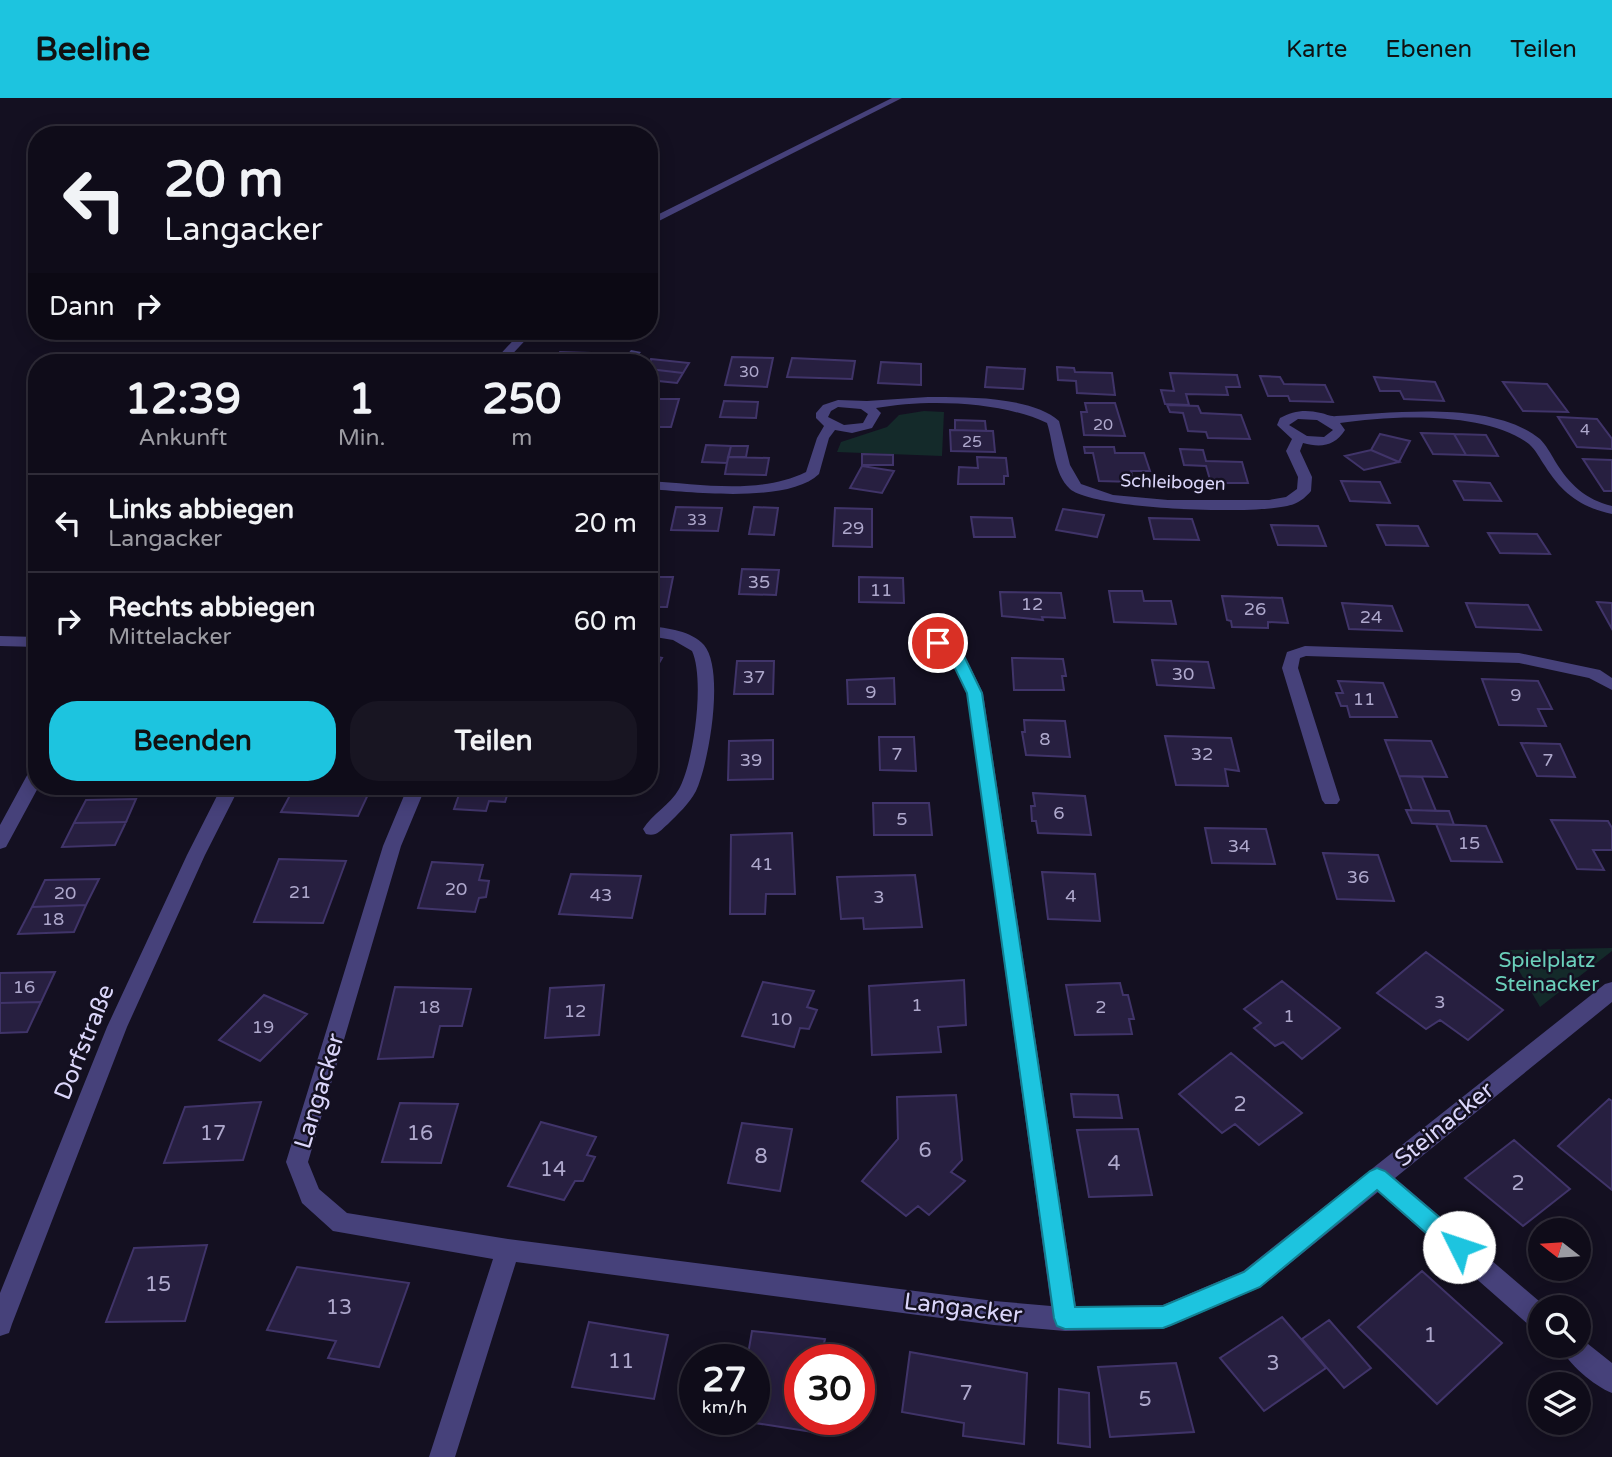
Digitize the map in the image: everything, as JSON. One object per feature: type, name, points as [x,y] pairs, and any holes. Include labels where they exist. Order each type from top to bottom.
[{"type":"street","points":[[658,218],[898,98]]},
{"type":"street","points":[[506,354],[519,340]]},
{"type":"street","name":"Schleibogen","points":[[658,485],[754,489],[800,482],[812,474],[822,438],[831,426],[822,418],[826,409],[839,403],[866,406],[886,402],[999,404],[1043,415],[1053,421],[1068,475],[1077,487],[1100,497],[1127,501],[1269,504],[1290,501],[1304,491],[1305,477],[1293,451],[1299,438],[1283,425],[1289,417],[1314,415],[1331,421],[1357,416],[1458,417],[1500,424],[1537,444],[1567,490],[1586,503],[1612,510]]},
{"type":"street","points":[[831,426],[849,429],[872,422],[875,414],[866,406]]},
{"type":"street","points":[[1299,438],[1318,441],[1334,438],[1339,430],[1331,421]]},
{"type":"street","points":[[653,829],[686,793],[696,771],[706,680],[702,654],[691,641],[658,633]]},
{"type":"street","points":[[0,641],[28,642]]},
{"type":"street","points":[[938,643],[958,659],[975,693],[1065,1318]]},
{"type":"street","points":[[1331,800],[1290,668],[1293,655],[1305,651],[1519,658],[1594,674],[1612,685]]},
{"type":"street","points":[[0,842],[28,789]]},
{"type":"street","name":"Dorfstraße","points":[[0,1324],[117,1027],[226,795]]},
{"type":"street","name":"Langacker","points":[[413,795],[392,846],[298,1162],[310,1196],[341,1223],[508,1250],[995,1313],[1065,1318],[1163,1317],[1252,1279],[1377,1177]]},
{"type":"street","name":"Steinacker","points":[[1528,1308],[1377,1177],[1612,990]]},
{"type":"street","points":[[442,1457],[508,1250]]},
{"type":"street","points":[[1587,1358],[1612,1380]]},
{"type":"green space","points":[[924,411],[944,412],[942,456],[837,452],[841,442],[887,427],[899,415]]},
{"type":"green space","name":"Spielplatz Steinacker","points":[[1612,948],[1612,951],[1540,1007],[1507,950]]},
{"type":"building","points":[[560,352],[590,353],[590,354],[559,354]]},
{"type":"building","points":[[732,357],[773,358],[767,387],[725,385]]},
{"type":"building","points":[[792,358],[855,361],[852,379],[787,377]]},
{"type":"building","points":[[658,360],[689,363],[683,373],[658,370]]},
{"type":"building","points":[[881,362],[921,364],[921,385],[878,383]]},
{"type":"building","points":[[987,367],[1025,369],[1023,389],[985,387]]},
{"type":"building","points":[[1057,367],[1074,368],[1075,372],[1112,373],[1115,395],[1077,393],[1076,381],[1058,380]]},
{"type":"building","points":[[658,370],[683,373],[677,383],[658,381]]},
{"type":"building","points":[[1170,373],[1237,375],[1240,387],[1226,387],[1228,395],[1186,394],[1189,405],[1165,404],[1161,390],[1174,391]]},
{"type":"building","points":[[1260,376],[1280,377],[1284,384],[1325,385],[1333,402],[1290,401],[1288,396],[1268,396]]},
{"type":"building","points":[[1374,377],[1435,382],[1444,401],[1404,399],[1400,391],[1380,391]]},
{"type":"building","points":[[1503,382],[1547,384],[1568,412],[1523,411]]},
{"type":"building","points":[[658,399],[679,399],[671,427],[658,427]]},
{"type":"building","points":[[724,401],[758,402],[756,418],[720,417]]},
{"type":"building","points":[[1085,403],[1115,403],[1125,436],[1084,435],[1081,412],[1087,412]]},
{"type":"building","points":[[1167,405],[1198,406],[1201,413],[1241,415],[1250,439],[1208,438],[1206,432],[1188,431],[1183,413],[1170,412]]},
{"type":"building","points":[[1558,417],[1597,419],[1612,439],[1612,449],[1577,447]]},
{"type":"building","points":[[955,420],[985,421],[986,431],[955,430]]},
{"type":"building","points":[[950,430],[993,431],[995,452],[951,451]]},
{"type":"building","points":[[1421,433],[1454,434],[1466,455],[1433,454]]},
{"type":"building","points":[[1380,434],[1410,441],[1399,462],[1371,450]]},
{"type":"building","points":[[1454,434],[1486,435],[1498,456],[1466,455]]},
{"type":"building","points":[[706,445],[731,446],[727,463],[702,462]]},
{"type":"building","points":[[731,446],[748,446],[746,457],[728,457]]},
{"type":"building","points":[[1084,447],[1114,447],[1115,453],[1144,453],[1150,471],[1131,471],[1134,482],[1099,481],[1093,453],[1085,453]]},
{"type":"building","points":[[1180,449],[1203,450],[1206,461],[1242,462],[1248,483],[1211,483],[1206,466],[1184,465]]},
{"type":"building","points":[[1371,450],[1399,462],[1364,470],[1345,456]]},
{"type":"building","points":[[862,454],[893,455],[893,465],[862,465]]},
{"type":"building","points":[[728,457],[769,458],[766,475],[725,474]]},
{"type":"building","points":[[977,457],[1006,458],[1008,476],[1004,476],[1004,484],[958,484],[959,467],[978,468]]},
{"type":"building","points":[[1583,459],[1612,460],[1612,491],[1604,491]]},
{"type":"building","points":[[862,466],[894,471],[882,493],[850,488]]},
{"type":"building","points":[[1341,481],[1380,482],[1390,503],[1350,501]]},
{"type":"building","points":[[1454,481],[1490,483],[1501,501],[1464,500]]},
{"type":"building","points":[[676,507],[722,508],[718,531],[671,530]]},
{"type":"building","points":[[754,507],[778,508],[774,535],[749,534]]},
{"type":"building","points":[[835,508],[872,509],[872,547],[833,546]]},
{"type":"building","points":[[1063,509],[1104,515],[1097,537],[1056,530]]},
{"type":"building","points":[[971,517],[1012,518],[1015,537],[974,537]]},
{"type":"building","points":[[1149,518],[1192,519],[1199,540],[1154,539]]},
{"type":"building","points":[[1271,525],[1318,526],[1326,546],[1278,545]]},
{"type":"building","points":[[1377,525],[1418,526],[1428,546],[1386,545]]},
{"type":"building","points":[[1488,533],[1537,534],[1550,554],[1500,553]]},
{"type":"building","points":[[742,569],[779,570],[776,595],[739,594]]},
{"type":"building","points":[[658,577],[673,577],[667,607],[658,607]]},
{"type":"building","points":[[859,577],[903,578],[904,603],[859,602]]},
{"type":"building","points":[[1109,591],[1142,591],[1144,601],[1171,601],[1176,624],[1114,622]]},
{"type":"building","points":[[1000,592],[1061,593],[1065,618],[1042,617],[1043,620],[1002,616]]},
{"type":"building","points":[[1222,596],[1282,598],[1288,623],[1268,622],[1268,628],[1232,627],[1231,621],[1227,620]]},
{"type":"building","points":[[1597,602],[1612,603],[1612,629]]},
{"type":"building","points":[[1342,603],[1392,606],[1402,631],[1349,629]]},
{"type":"building","points":[[1466,603],[1528,605],[1541,630],[1476,627]]},
{"type":"building","points":[[1012,658],[1063,659],[1066,676],[1062,676],[1064,690],[1014,690]]},
{"type":"building","points":[[1152,660],[1208,662],[1214,688],[1157,685]]},
{"type":"building","points":[[737,661],[774,661],[773,694],[734,694]]},
{"type":"building","points":[[894,678],[895,704],[848,704],[847,680]]},
{"type":"building","points":[[1482,679],[1538,681],[1552,709],[1538,709],[1546,726],[1499,725]]},
{"type":"building","points":[[1338,681],[1383,683],[1397,717],[1350,717],[1347,706],[1341,706],[1336,693],[1343,693]]},
{"type":"building","points":[[1024,720],[1065,721],[1070,757],[1026,755],[1022,732],[1025,732]]},
{"type":"building","points":[[1165,736],[1231,738],[1239,771],[1225,769],[1228,786],[1176,785]]},
{"type":"building","points":[[879,737],[914,737],[916,771],[880,770]]},
{"type":"building","points":[[773,740],[773,779],[728,780],[729,741]]},
{"type":"building","points":[[1385,740],[1431,741],[1447,777],[1399,776]]},
{"type":"building","points":[[1521,743],[1560,744],[1575,777],[1537,776]]},
{"type":"building","points":[[1399,776],[1422,777],[1436,811],[1412,810]]},
{"type":"building","points":[[1033,793],[1085,796],[1091,835],[1038,833],[1036,821],[1032,821],[1031,806],[1035,806]]},
{"type":"building","points":[[290,795],[368,795],[358,816],[281,812]]},
{"type":"building","points":[[459,795],[507,795],[505,802],[489,801],[486,811],[454,809]]},
{"type":"building","points":[[136,799],[126,822],[74,823],[86,800]]},
{"type":"building","points":[[873,803],[929,803],[932,835],[874,835]]},
{"type":"building","points":[[1406,810],[1449,811],[1454,825],[1412,823]]},
{"type":"building","points":[[1551,820],[1608,821],[1612,828],[1612,850],[1593,850],[1604,870],[1577,869]]},
{"type":"building","points":[[126,822],[115,845],[62,847],[74,823]]},
{"type":"building","points":[[1436,824],[1486,826],[1502,862],[1451,861]]},
{"type":"building","points":[[1205,828],[1266,829],[1275,864],[1212,863]]},
{"type":"building","points":[[792,833],[795,894],[766,894],[765,914],[730,914],[731,835]]},
{"type":"building","points":[[1323,853],[1378,855],[1394,901],[1337,899]]},
{"type":"building","points":[[279,859],[346,861],[323,923],[254,922]]},
{"type":"building","points":[[432,862],[483,865],[479,880],[489,881],[486,897],[479,898],[475,912],[418,908]]},
{"type":"building","points":[[1042,872],[1095,874],[1100,921],[1048,919]]},
{"type":"building","points":[[571,874],[641,876],[632,918],[559,914]]},
{"type":"building","points":[[915,875],[922,927],[864,929],[863,918],[841,919],[837,877]]},
{"type":"building","points":[[99,879],[86,905],[32,907],[45,880]]},
{"type":"building","points":[[86,905],[74,932],[18,934],[32,907]]},
{"type":"building","points":[[1426,952],[1503,1010],[1468,1040],[1440,1020],[1426,1029],[1377,993]]},
{"type":"building","points":[[55,972],[41,1002],[0,1003],[0,973]]},
{"type":"building","points":[[964,980],[966,1025],[938,1027],[941,1052],[872,1055],[869,986]]},
{"type":"building","points":[[1282,981],[1340,1028],[1302,1059],[1283,1042],[1275,1046],[1254,1028],[1261,1023],[1244,1009]]},
{"type":"building","points":[[763,982],[814,991],[807,1007],[817,1010],[809,1029],[800,1028],[794,1047],[742,1036]]},
{"type":"building","points":[[1120,983],[1123,995],[1128,995],[1134,1019],[1129,1019],[1132,1034],[1075,1035],[1066,985]]},
{"type":"building","points":[[604,985],[599,1035],[545,1038],[550,988]]},
{"type":"building","points":[[395,987],[471,989],[462,1026],[440,1026],[433,1057],[378,1059]]},
{"type":"building","points":[[264,995],[307,1014],[260,1061],[219,1040]]},
{"type":"building","points":[[41,1002],[27,1032],[0,1033],[0,1003]]},
{"type":"building","points":[[1231,1053],[1302,1113],[1259,1145],[1235,1124],[1222,1133],[1179,1094]]},
{"type":"building","points":[[1071,1094],[1118,1095],[1122,1118],[1074,1117]]},
{"type":"building","points":[[956,1095],[962,1160],[951,1172],[965,1181],[929,1215],[918,1206],[906,1216],[862,1181],[898,1139],[897,1097]]},
{"type":"building","points":[[1609,1099],[1612,1101],[1612,1190],[1558,1146]]},
{"type":"building","points":[[261,1102],[243,1160],[164,1163],[185,1107]]},
{"type":"building","points":[[400,1103],[458,1104],[441,1163],[382,1162]]},
{"type":"building","points":[[541,1122],[596,1137],[587,1155],[595,1157],[583,1181],[575,1181],[564,1200],[508,1186]]},
{"type":"building","points":[[742,1123],[792,1129],[780,1191],[728,1183]]},
{"type":"building","points":[[1138,1129],[1152,1195],[1089,1197],[1077,1130]]},
{"type":"building","points":[[1514,1140],[1570,1189],[1533,1218],[1528,1218],[1528,1222],[1523,1226],[1465,1178]]},
{"type":"building","points":[[207,1245],[185,1321],[106,1322],[134,1248]]},
{"type":"building","points":[[297,1267],[409,1283],[379,1367],[328,1358],[336,1341],[267,1330]]},
{"type":"building","points":[[1422,1271],[1502,1343],[1437,1404],[1358,1327]]},
{"type":"building","points":[[1282,1317],[1326,1368],[1264,1411],[1220,1358]]},
{"type":"building","points":[[1329,1320],[1371,1368],[1344,1388],[1302,1339]]},
{"type":"building","points":[[589,1322],[668,1335],[654,1399],[572,1387]]},
{"type":"building","points":[[752,1331],[825,1339],[824,1344],[784,1344],[784,1427],[770,1425],[770,1344],[750,1344]]},
{"type":"building","points":[[910,1352],[1027,1373],[1024,1444],[963,1436],[964,1423],[902,1412]]},
{"type":"building","points":[[1176,1363],[1194,1432],[1110,1437],[1098,1367]]},
{"type":"building","points":[[1059,1389],[1089,1393],[1090,1447],[1058,1443]]},
{"type":"route","points":[[938,643],[958,659],[975,693],[1065,1318],[1163,1317],[1252,1279],[1377,1177],[1459,1247]]}]
